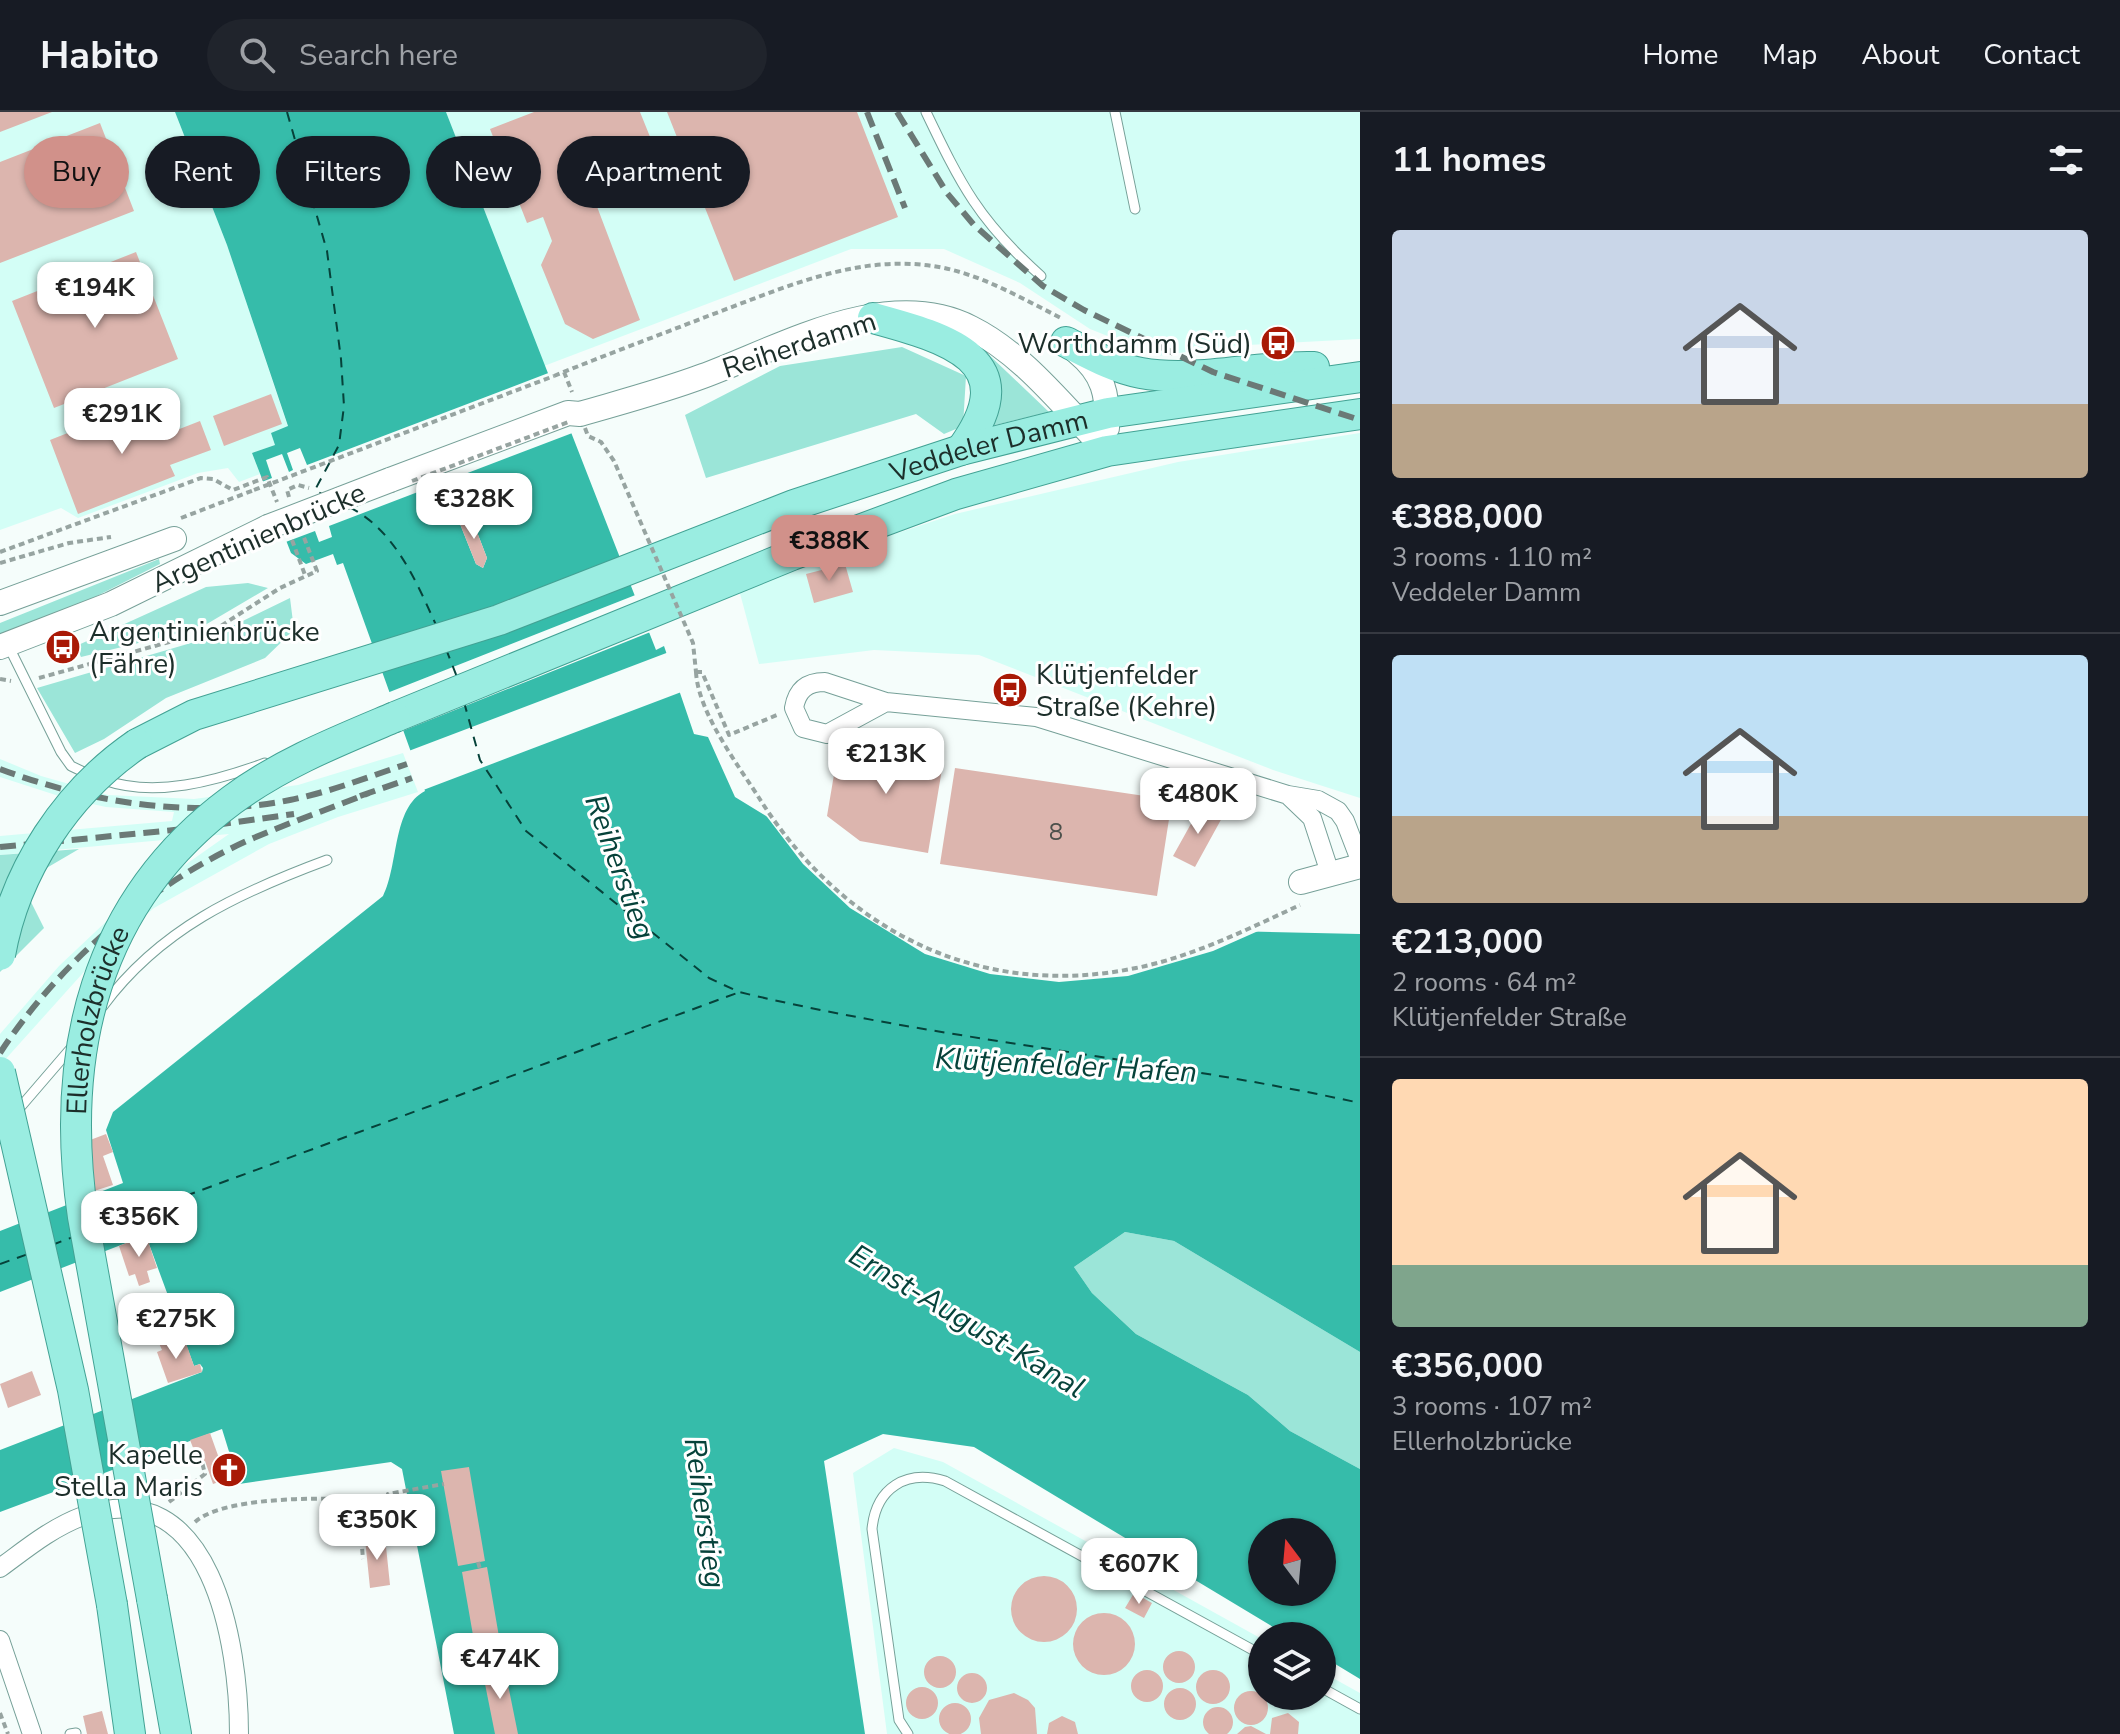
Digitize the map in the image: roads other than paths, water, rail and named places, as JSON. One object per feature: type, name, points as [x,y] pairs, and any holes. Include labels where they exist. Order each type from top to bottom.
[{"type":"main road","points":[[873,318],[949,343],[967,356],[981,372],[986,408],[961,450]]},
{"type":"main road","points":[[1066,342],[1116,366],[1155,375],[1274,366],[1360,375]]},
{"type":"main road","name":"Veddeler Damm","points":[[0,955],[15,898],[48,835],[99,772],[137,744],[194,715],[499,620],[794,505],[961,450],[1108,413],[1360,375]]},
{"type":"main road","name":"Veddeler Damm","points":[[652,614],[792,555],[956,494],[1107,451],[1360,414]]},
{"type":"main road","name":"Ellerholzbrücke","points":[[176,1734],[83,1217],[74,1133],[80,1046],[93,990],[112,943],[170,856],[209,819],[265,778],[331,743],[652,614]]},
{"type":"main road","points":[[0,1072],[73,1390],[112,1605],[130,1734]]},
{"type":"street","name":"Reiherdamm","points":[[610,405],[699,378],[807,337],[873,318],[915,314],[945,318],[972,328],[1030,372],[1107,451]]},
{"type":"street","points":[[1066,342],[1090,363],[1102,380],[1108,413],[1107,451]]},
{"type":"street","name":"Argentinienbrücke","points":[[4,646],[111,604],[268,527],[568,413],[580,414],[610,405]]},
{"type":"street","name":"Argentinienbrücke","points":[[0,603],[174,539]]},
{"type":"street","points":[[886,702],[827,734],[803,728],[794,708],[800,691],[816,682],[886,702],[1036,717],[1103,735],[1288,795],[1318,800],[1338,811],[1353,838],[1360,863],[1330,873],[1304,892]]},
{"type":"street","points":[[1288,795],[1312,818],[1330,873]]},
{"type":"street","points":[[0,1568],[53,1530],[86,1515],[134,1510],[163,1519],[185,1537],[212,1581],[228,1626],[239,1697],[239,1734]]},
{"type":"street","points":[[0,1640],[32,1734]]},
{"type":"lane","points":[[926,112],[977,211],[1007,246],[1041,276]]},
{"type":"lane","points":[[1115,112],[1135,209]]},
{"type":"lane","points":[[174,539],[185,567]]},
{"type":"lane","points":[[4,646],[71,766],[130,787],[175,786],[233,775],[336,737]]},
{"type":"lane","points":[[0,1124],[32,1096],[116,988],[165,940],[216,906],[327,860]]},
{"type":"lane","points":[[908,1734],[899,1720],[872,1529],[873,1512],[881,1496],[896,1483],[910,1477],[928,1476],[945,1481],[1248,1647]]},
{"type":"lane","points":[[1336,1696],[1360,1709]]},
{"type":"water","points":[[175,112],[446,112],[455,136],[426,136],[426,208],[483,208],[656,650],[664,646],[694,734],[708,737],[735,797],[888,890],[968,925],[1045,940],[1231,931],[1360,934],[1360,1352],[1174,1241],[1125,1232],[1074,1267],[1092,1293],[1136,1334],[1248,1395],[1290,1431],[1360,1469],[1360,1679],[1336,1664],[1336,1622],[1265,1622],[974,1447],[883,1434],[824,1461],[865,1734],[454,1734],[402,1469],[391,1462],[239,1484],[222,1429],[0,1512],[0,1450],[202,1372],[203,1368],[200,1364],[194,1366],[149,1244],[151,1238],[144,1236],[0,1292],[0,1231],[123,1183],[106,1130],[113,1112],[383,896],[401,824],[414,799],[425,791],[343,563],[337,565],[333,554],[306,564],[291,553],[252,453],[275,445],[271,433],[288,426],[213,208],[260,208],[260,136],[184,136]],"holes":[[[463,516],[472,519],[487,558],[483,568],[476,564],[460,524]]]},
{"type":"railway","points":[[867,112],[905,208]]},
{"type":"railway","points":[[897,112],[947,193],[974,225],[1043,286],[1084,310],[1213,372],[1360,420]]},
{"type":"railway","points":[[0,769],[106,799],[180,808],[217,808],[254,806],[305,797],[407,764]]},
{"type":"railway","points":[[360,796],[412,778]]},
{"type":"railway","points":[[0,1053],[50,988],[110,929],[142,903],[212,858],[249,840],[369,793]]},
{"type":"railway","points":[[0,847],[194,828],[294,814]]},
{"type":"place","name":"Worthdamm (Süd)","points":[[1278,343]]},
{"type":"place","name":"Argentinienbrücke (Fähre)","points":[[63,647]]},
{"type":"place","name":"Klütjenfelder Straße (Kehre)","points":[[1010,690]]},
{"type":"place","name":"Kapelle Stella Maris","points":[[229,1470]]},
{"type":"water label","name":"Reiherstieg","points":[[620,867]]},
{"type":"water label","name":"Klütjenfelder Hafen","points":[[1066,1065]]},
{"type":"water label","name":"Ernst-August-Kanal","points":[[967,1321]]},
{"type":"water label","name":"Reiherstieg","points":[[705,1513]]}]
